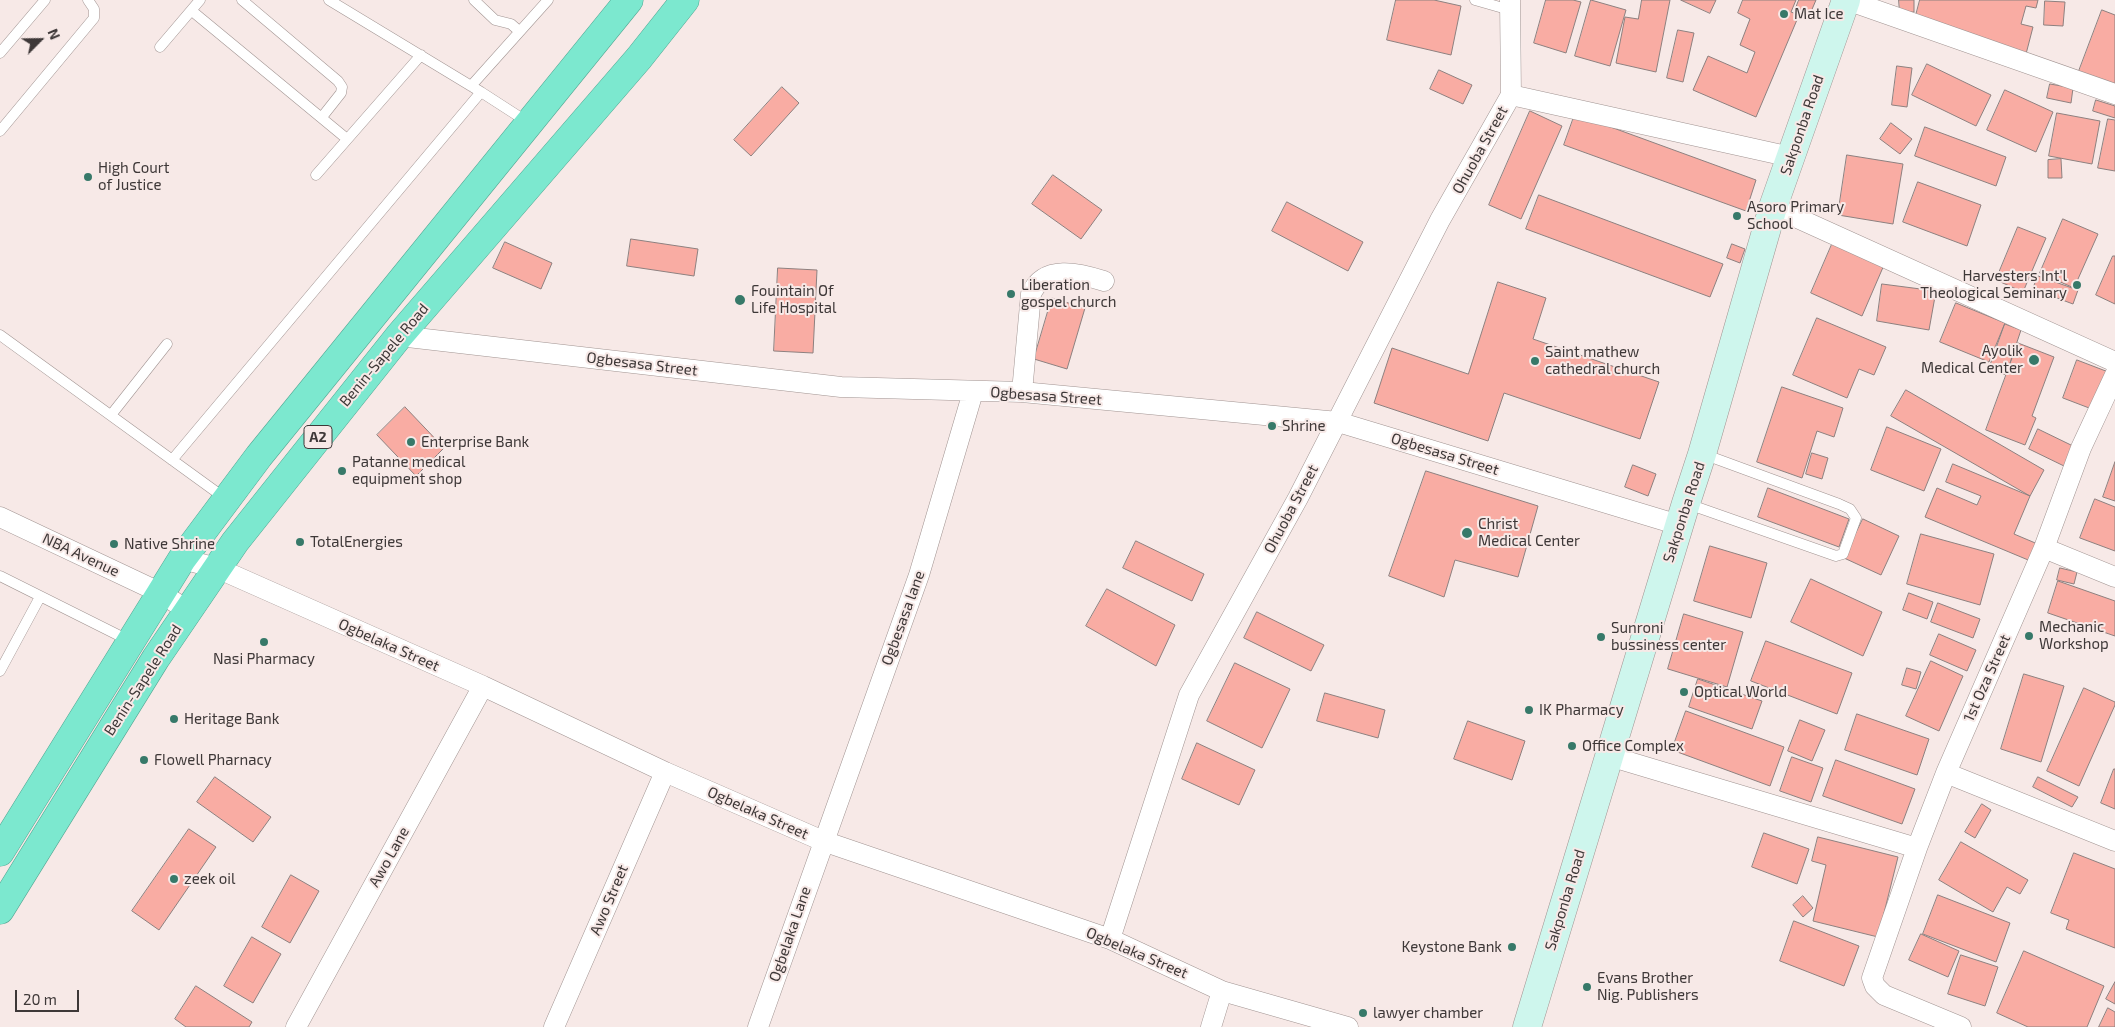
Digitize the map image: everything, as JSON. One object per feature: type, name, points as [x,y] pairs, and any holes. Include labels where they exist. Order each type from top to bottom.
[{"type":"highway","name":"Benin-Sapele Road","points":[[0,852],[182,559],[226,499],[628,0]]},
{"type":"highway","name":"Benin-Sapele Road","points":[[0,910],[156,658],[235,542],[399,336],[639,58],[685,0]]},
{"type":"main road","name":"Sakponba Road","points":[[1527,1027],[1682,514],[1702,454],[1774,207],[1847,0]]},
{"type":"street","points":[[1847,0],[2115,94]]},
{"type":"street","name":"Ohuoba Street","points":[[1110,939],[1190,695],[1338,422],[1440,220],[1511,95],[1510,5]]},
{"type":"street","name":"Ohuoba Street","points":[[1511,95],[1791,157]]},
{"type":"street","points":[[1774,207],[2115,362]]},
{"type":"street","points":[[1022,392],[1031,294],[1036,284],[1056,273],[1077,274],[1104,281]]},
{"type":"street","name":"Ogbesasa Street","points":[[399,336],[841,387],[1022,392],[1338,422],[1682,514]]},
{"type":"street","name":"1st Oza Street","points":[[1961,1027],[1884,995],[1875,986],[1872,978],[1917,848],[1946,773],[2044,548],[2081,448],[2115,375]]},
{"type":"street","name":"Ogbesasa lane","points":[[823,841],[919,575],[973,392]]},
{"type":"street","name":"NBA Avenue","points":[[0,517],[162,593],[188,611]]},
{"type":"street","points":[[2044,548],[2115,577]]},
{"type":"street","name":"Ogbelaka Street","points":[[182,559],[217,568],[483,686],[665,772],[823,841],[1110,939],[1222,991],[1348,1027]]},
{"type":"street","name":"Awo Lane","points":[[296,1027],[483,686]]},
{"type":"street","points":[[1609,756],[1917,848]]},
{"type":"street","name":"Awo Street","points":[[554,1027],[665,772]]},
{"type":"street","points":[[1946,773],[2115,841]]},
{"type":"street","name":"Ogbelaka Lane","points":[[758,1027],[823,841]]},
{"type":"street","points":[[1211,1027],[1222,991]]},
{"type":"lane","points":[[0,54],[45,0]]},
{"type":"lane","points":[[0,131],[94,18],[94,9],[88,0]]},
{"type":"lane","points":[[160,47],[200,0]]},
{"type":"lane","points":[[242,0],[338,81],[342,87],[341,93],[322,117]]},
{"type":"lane","points":[[329,0],[481,92],[530,124]]},
{"type":"lane","points":[[474,0],[494,20],[511,24],[519,31]]},
{"type":"lane","points":[[471,86],[548,0]]},
{"type":"lane","points":[[1475,0],[1510,5]]},
{"type":"lane","points":[[192,11],[347,139]]},
{"type":"lane","points":[[316,175],[421,55]]},
{"type":"lane","points":[[172,460],[481,92]]},
{"type":"lane","points":[[0,335],[226,499]]},
{"type":"lane","points":[[111,415],[168,344]]},
{"type":"lane","points":[[1682,514],[1836,556],[1843,554],[1856,518],[1850,509],[1839,504],[1702,454]]},
{"type":"lane","points":[[0,576],[131,642]]},
{"type":"lane","points":[[0,671],[40,597]]},
{"type":"building","points":[[1396,0],[1434,0],[1461,6],[1451,55],[1387,40]]},
{"type":"building","points":[[1546,0],[1573,0],[1581,2],[1566,53],[1534,43]]},
{"type":"building","points":[[1591,0],[1626,10],[1610,66],[1575,56]]},
{"type":"building","points":[[1642,0],[1670,0],[1656,72],[1616,63],[1625,17],[1638,19]]},
{"type":"building","points":[[1681,0],[1716,0],[1710,13]]},
{"type":"building","points":[[1743,0],[1796,0],[1791,12],[1799,15],[1756,117],[1693,90],[1708,56],[1747,73],[1755,52],[1740,45],[1750,19],[1738,13]]},
{"type":"building","points":[[1799,0],[1816,0],[1810,14],[1796,8]]},
{"type":"building","points":[[1899,0],[1914,0],[1914,12],[1900,13]]},
{"type":"building","points":[[1920,0],[2038,0],[2036,8],[2026,6],[2021,24],[2033,27],[2026,54],[1914,23]]},
{"type":"building","points":[[2045,1],[2065,2],[2063,26],[2044,25]]},
{"type":"building","points":[[2102,10],[2115,15],[2115,94],[2076,79]]},
{"type":"building","points":[[1678,30],[1694,33],[1683,82],[1667,78]]},
{"type":"building","points":[[1927,64],[1991,95],[1976,126],[1912,95]]},
{"type":"building","points":[[1897,66],[1912,68],[1907,107],[1892,105]]},
{"type":"building","points":[[1439,70],[1472,85],[1463,104],[1430,89]]},
{"type":"building","points":[[2050,84],[2073,88],[2071,103],[2047,98]]},
{"type":"building","points":[[782,87],[799,103],[751,156],[734,140]]},
{"type":"building","points":[[2005,90],[2053,112],[2036,152],[1987,130]]},
{"type":"building","points":[[2096,100],[2115,106],[2115,118],[2093,111]]},
{"type":"building","points":[[1530,111],[1562,126],[1521,219],[1489,205]]},
{"type":"building","points":[[2057,113],[2100,121],[2092,164],[2049,156]]},
{"type":"building","points":[[1575,114],[1756,180],[1746,211],[1564,145]]},
{"type":"building","points":[[2108,119],[2115,120],[2115,171],[2098,168]]},
{"type":"building","points":[[1891,123],[1912,139],[1900,154],[1880,139]]},
{"type":"building","points":[[1925,127],[2006,157],[1996,186],[1915,156]]},
{"type":"building","points":[[1847,155],[1903,164],[1893,224],[1838,215]]},
{"type":"building","points":[[2061,159],[2062,178],[2048,178],[2048,160]]},
{"type":"building","points":[[1053,175],[1102,210],[1081,239],[1032,204]]},
{"type":"building","points":[[1918,182],[1981,205],[1967,246],[1903,222]]},
{"type":"building","points":[[1539,195],[1723,264],[1710,297],[1526,229]]},
{"type":"building","points":[[1287,202],[1363,242],[1348,271],[1272,231]]},
{"type":"building","points":[[2063,219],[2098,234],[2074,288],[2040,273]]},
{"type":"building","points":[[2018,227],[2046,238],[2023,292],[1996,280]]},
{"type":"building","points":[[631,239],[698,249],[694,276],[627,266]]},
{"type":"building","points":[[505,242],[552,263],[541,289],[493,268]]},
{"type":"building","points":[[1833,242],[1884,265],[1862,316],[1811,293]]},
{"type":"building","points":[[1732,244],[1745,249],[1740,263],[1727,258]]},
{"type":"building","points":[[2113,256],[2115,256],[2115,304],[2096,295]]},
{"type":"building","points":[[778,268],[817,270],[813,353],[774,351]]},
{"type":"building","points":[[2038,276],[2078,290],[2073,304],[2033,289]]},
{"type":"building","name":"Saint mathew cathedral church","points":[[1498,282],[1546,298],[1533,339],[1659,382],[1640,439],[1504,393],[1488,441],[1374,403],[1392,348],[1468,374]]},
{"type":"building","points":[[1882,284],[1936,291],[1929,330],[1877,321]]},
{"type":"building","points":[[1052,298],[1085,308],[1067,369],[1034,359]]},
{"type":"building","points":[[1956,303],[2005,323],[1989,362],[1940,342]]},
{"type":"building","points":[[1817,318],[1886,347],[1874,375],[1859,369],[1847,398],[1793,375]]},
{"type":"building","points":[[2005,324],[2021,330],[2006,375],[1989,369]]},
{"type":"building","points":[[2018,343],[2054,357],[2032,416],[2036,418],[2025,445],[1986,430]]},
{"type":"building","points":[[2077,360],[2111,373],[2097,411],[2063,398]]},
{"type":"building","points":[[1782,387],[1843,408],[1834,437],[1817,431],[1802,478],[1757,462]]},
{"type":"building","points":[[1906,390],[2044,470],[2030,496],[1891,416]]},
{"type":"building","name":"Enterprise Bank","points":[[405,407],[444,448],[416,476],[377,435]]},
{"type":"building","points":[[1887,427],[1941,449],[1924,491],[1871,470]]},
{"type":"building","points":[[2038,429],[2073,446],[2064,466],[2029,449]]},
{"type":"building","points":[[1812,453],[1828,458],[1822,479],[1806,474]]},
{"type":"building","points":[[2115,462],[2115,501],[2103,497]]},
{"type":"building","points":[[1953,464],[2030,496],[2014,534],[2040,545],[2033,562],[1925,517],[1937,488],[1977,505],[1981,496],[1946,482]]},
{"type":"building","points":[[1633,465],[1656,474],[1648,496],[1625,487]]},
{"type":"building","name":"Christ Medical Center","points":[[1426,471],[1538,506],[1518,577],[1455,560],[1444,597],[1389,576]]},
{"type":"building","points":[[1768,488],[1849,519],[1839,547],[1758,517]]},
{"type":"building","points":[[2095,499],[2115,507],[2115,551],[2080,538]]},
{"type":"building","points":[[1863,519],[1899,536],[1881,575],[1844,558]]},
{"type":"building","points":[[1921,534],[1994,554],[1980,605],[1907,584]]},
{"type":"building","points":[[1136,541],[1204,574],[1192,601],[1123,568]]},
{"type":"building","points":[[1710,546],[1767,563],[1751,618],[1694,601]]},
{"type":"building","points":[[2060,568],[2077,572],[2074,584],[2057,580]]},
{"type":"building","points":[[1811,579],[1882,612],[1863,656],[1791,622]]},
{"type":"building","points":[[2058,581],[2115,601],[2115,636],[2048,613]]},
{"type":"building","points":[[1107,589],[1175,625],[1156,666],[1086,626]]},
{"type":"building","points":[[1909,593],[1933,602],[1927,619],[1903,610]]},
{"type":"building","points":[[1938,603],[1980,619],[1973,638],[1931,622]]},
{"type":"building","points":[[1257,612],[1324,645],[1311,671],[1244,638]]},
{"type":"building","points":[[1684,614],[1743,632],[1727,687],[1668,669]]},
{"type":"building","points":[[1939,634],[1976,650],[1967,671],[1930,655]]},
{"type":"building","points":[[1766,641],[1852,673],[1837,714],[1751,681]]},
{"type":"building","points":[[1931,661],[1963,676],[1939,731],[1906,716]]},
{"type":"building","points":[[1235,663],[1290,689],[1262,748],[1207,721]]},
{"type":"building","points":[[1907,668],[1921,672],[1916,689],[1902,685]]},
{"type":"building","points":[[2024,674],[2064,686],[2041,762],[2001,749]]},
{"type":"building","points":[[1698,679],[1762,701],[1752,729],[1689,707]]},
{"type":"building","points":[[2084,688],[2115,702],[2115,705],[2079,786],[2047,771]]},
{"type":"building","points":[[1325,693],[1385,710],[1378,738],[1317,721]]},
{"type":"building","points":[[1686,711],[1784,747],[1770,786],[1672,750]]},
{"type":"building","points":[[1857,714],[1929,739],[1917,775],[1845,750]]},
{"type":"building","points":[[1800,720],[1825,730],[1812,761],[1788,751]]},
{"type":"building","points":[[1468,721],[1525,741],[1512,780],[1454,759]]},
{"type":"building","points":[[1197,743],[1255,770],[1239,805],[1182,779]]},
{"type":"building","points":[[1792,757],[1823,768],[1811,802],[1780,791]]},
{"type":"building","points":[[1836,760],[1915,789],[1902,824],[1823,796]]},
{"type":"building","points":[[2115,769],[2115,809],[2101,803]]},
{"type":"building","points":[[215,777],[271,817],[253,842],[197,802]]},
{"type":"building","points":[[2038,777],[2078,797],[2072,807],[2033,787]]},
{"type":"building","points":[[1982,804],[1991,810],[1975,838],[1965,832]]},
{"type":"building","name":"zeek oil","points":[[189,829],[216,847],[159,930],[132,911]]},
{"type":"building","points":[[1764,833],[1809,849],[1797,884],[1752,867]]},
{"type":"building","points":[[1818,837],[1898,857],[1878,937],[1813,921],[1826,865],[1812,861]]},
{"type":"building","points":[[1961,842],[2028,880],[2020,894],[2007,887],[1993,912],[1939,880]]},
{"type":"building","points":[[2074,853],[2115,869],[2115,948],[2066,929],[2069,920],[2051,913]]},
{"type":"building","points":[[291,875],[319,891],[290,943],[262,927]]},
{"type":"building","points":[[1938,895],[2010,923],[1996,962],[1923,934]]},
{"type":"building","points":[[1803,896],[1813,908],[1803,917],[1793,905]]},
{"type":"building","points":[[1794,921],[1859,946],[1844,986],[1780,961]]},
{"type":"building","points":[[1921,934],[1959,951],[1948,977],[1909,960]]},
{"type":"building","points":[[252,937],[281,954],[253,1003],[224,986]]},
{"type":"building","points":[[2024,951],[2104,986],[2087,1027],[2028,1027],[1997,1013]]},
{"type":"building","points":[[1961,955],[1998,967],[1985,1006],[1948,994]]},
{"type":"building","points":[[2115,982],[2115,1004],[2106,999]]},
{"type":"building","points":[[196,986],[252,1022],[249,1027],[186,1027],[175,1019]]},
{"type":"building","points":[[2108,1008],[2115,1012],[2115,1027],[2099,1027]]},
{"type":"place","name":"Mat Ice","points":[[1784,14]]},
{"type":"place","name":"High Court of Justice","points":[[88,177]]},
{"type":"place","name":"Asoro Primary School","points":[[1737,216]]},
{"type":"place","name":"Harvesters Int'l Theological Seminary","points":[[2077,285]]},
{"type":"place","name":"Liberation gospel church","points":[[1011,294]]},
{"type":"place","name":"Fouintain Of Life Hospital","points":[[740,300]]},
{"type":"place","name":"Ayolik Medical Center","points":[[2034,360]]},
{"type":"place","name":"Saint mathew cathedral church","points":[[1535,361]]},
{"type":"place","name":"Shrine","points":[[1272,426]]},
{"type":"place","name":"Enterprise Bank","points":[[411,442]]},
{"type":"place","name":"Patanne medical equipment shop","points":[[342,471]]},
{"type":"place","name":"Christ Medical Center","points":[[1467,533]]},
{"type":"place","name":"TotalEnergies","points":[[300,542]]},
{"type":"place","name":"Native Shrine","points":[[114,544]]},
{"type":"place","name":"Mechanic Workshop","points":[[2029,636]]},
{"type":"place","name":"Sunroni bussiness center","points":[[1601,637]]},
{"type":"place","name":"Nasi Pharmacy","points":[[264,642]]},
{"type":"place","name":"Optical World","points":[[1684,692]]},
{"type":"place","name":"IK Pharmacy","points":[[1529,710]]},
{"type":"place","name":"Heritage Bank","points":[[174,719]]},
{"type":"place","name":"Office Complex","points":[[1572,746]]},
{"type":"place","name":"Flowell Pharnacy","points":[[144,760]]},
{"type":"place","name":"zeek oil","points":[[174,879]]},
{"type":"place","name":"Keystone Bank","points":[[1512,947]]},
{"type":"place","name":"Evans Brother Nig. Publishers","points":[[1587,987]]},
{"type":"place","name":"lawyer chamber","points":[[1363,1013]]}]
